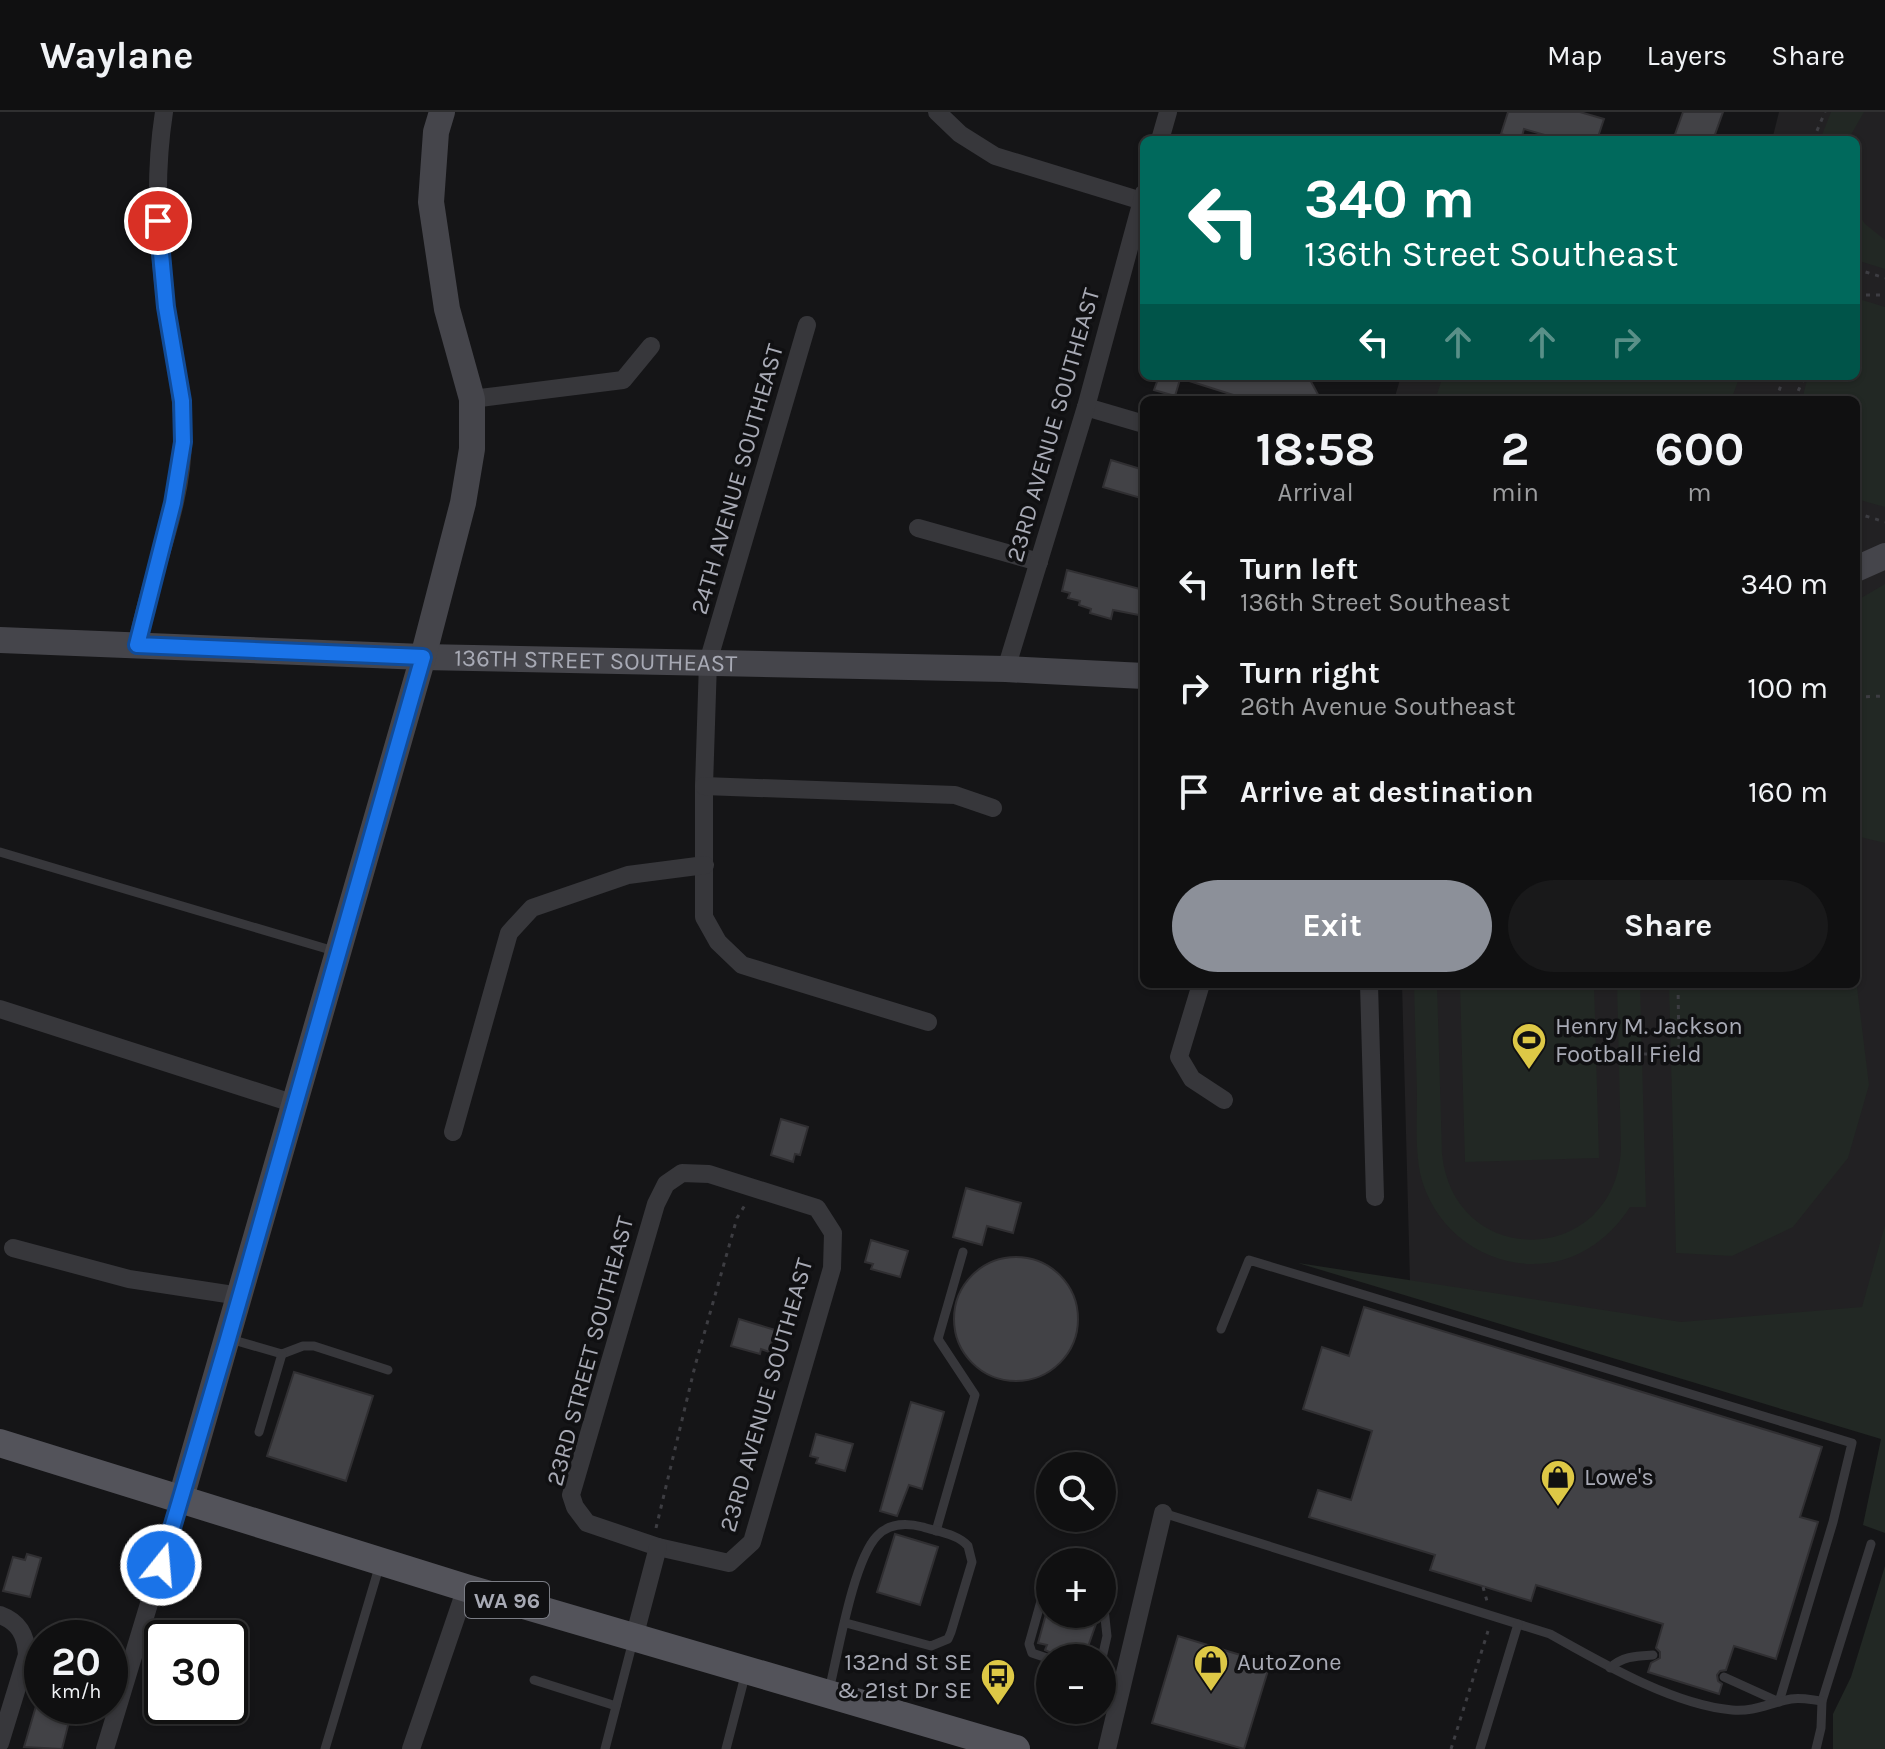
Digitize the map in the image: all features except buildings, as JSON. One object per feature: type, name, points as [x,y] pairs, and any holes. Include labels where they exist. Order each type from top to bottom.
[{"type":"main road","name":"WA 96","points":[[0,1443],[466,1588],[1016,1749]]},
{"type":"street","points":[[137,645],[173,503],[183,442],[182,401],[166,307],[159,237],[159,169],[164,112]]},
{"type":"street","points":[[105,1749],[228,1339],[423,657],[463,503],[472,449],[472,399],[447,309],[431,202],[436,132],[442,112]]},
{"type":"street","points":[[937,112],[960,134],[995,156],[1140,196]]},
{"type":"street","points":[[1161,136],[1168,112]]},
{"type":"street","name":"23RD AVENUE SOUTHEAST","points":[[1006,669],[1086,407],[1140,208]]},
{"type":"street","name":"24TH AVENUE SOUTHEAST","points":[[807,325],[708,662],[704,917],[718,942],[742,965],[928,1022]]},
{"type":"street","points":[[472,399],[623,380],[651,346]]},
{"type":"street","points":[[1086,407],[1140,423]]},
{"type":"street","points":[[918,528],[1039,562]]},
{"type":"street","points":[[1860,567],[1885,556]]},
{"type":"street","name":"136TH STREET SOUTHEAST","points":[[0,640],[423,657],[1006,669],[1140,676]]},
{"type":"street","points":[[704,786],[955,795],[993,808]]},
{"type":"street","points":[[453,1132],[509,933],[532,908],[628,875],[705,865]]},
{"type":"street","points":[[1200,988],[1179,1057],[1192,1079],[1224,1100]]},
{"type":"street","points":[[1369,988],[1375,1197]]},
{"type":"street","points":[[0,1009],[295,1104]]},
{"type":"street","name":"23RD STREET SOUTHEAST","points":[[729,1563],[658,1547],[587,1523],[575,1507],[571,1495],[656,1204],[666,1184],[682,1173],[709,1174],[750,1186]]},
{"type":"street","name":"23RD AVENUE SOUTHEAST","points":[[729,1563],[752,1542],[832,1268],[833,1233],[817,1208],[750,1186]]},
{"type":"street","points":[[13,1248],[129,1279],[240,1296]]},
{"type":"street","points":[[1107,1749],[1163,1513]]},
{"type":"street","points":[[634,1638],[658,1547]]},
{"type":"street","points":[[411,1749],[466,1588]]},
{"type":"street","points":[[0,1615],[20,1628],[26,1641],[27,1655],[0,1743]]},
{"type":"lane","points":[[0,852],[337,952]]},
{"type":"lane","points":[[936,1531],[975,1395],[938,1339],[963,1252]]},
{"type":"lane","points":[[1221,1329],[1249,1260],[1852,1443],[1833,1522],[1779,1702]]},
{"type":"lane","points":[[228,1339],[282,1354],[308,1345],[388,1370]]},
{"type":"lane","points":[[259,1432],[282,1354]]},
{"type":"lane","points":[[1163,1513],[1550,1634],[1610,1668],[1684,1698],[1728,1710],[1754,1711],[1796,1698],[1822,1701]]},
{"type":"lane","points":[[829,1693],[846,1623],[866,1551],[875,1537],[891,1527],[911,1524],[964,1540],[972,1553],[948,1639],[931,1646],[846,1623]]},
{"type":"lane","points":[[1816,1749],[1822,1701],[1871,1544]]},
{"type":"lane","points":[[325,1749],[381,1561]]},
{"type":"lane","points":[[1036,1619],[1029,1644],[1032,1653],[1036,1654]]},
{"type":"lane","points":[[1480,1749],[1518,1624]]},
{"type":"lane","points":[[605,1749],[634,1638]]},
{"type":"lane","points":[[136,1649],[144,1651]]},
{"type":"lane","points":[[1610,1668],[1617,1661],[1632,1656],[1653,1655]]},
{"type":"lane","points":[[726,1749],[746,1669]]},
{"type":"lane","points":[[1724,1677],[1779,1702]]},
{"type":"lane","points":[[534,1680],[616,1706]]},
{"type":"path","points":[[1815,136],[1825,112]]},
{"type":"path","points":[[1860,270],[1885,278]]},
{"type":"path","points":[[1860,295],[1885,295]]},
{"type":"path","points":[[1860,514],[1885,522]]},
{"type":"path","points":[[1860,697],[1885,696]]},
{"type":"path","points":[[1643,1054],[1679,1053],[1678,988]]},
{"type":"path","points":[[658,1547],[655,1522],[695,1366],[737,1218],[743,1210],[750,1186]]},
{"type":"path","points":[[1451,1749],[1493,1616],[1483,1587]]},
{"type":"shaded area","points":[[1779,112],[1885,112],[1885,1312],[1856,1413],[1410,1282],[1402,988],[1860,988],[1860,396],[1395,396],[1400,380],[1860,380],[1860,136],[1773,136]]},
{"type":"shaded area","points":[[1831,112],[1864,112],[1850,136],[1822,136]]},
{"type":"shaded area","points":[[1860,216],[1885,240],[1885,269],[1860,261]]},
{"type":"shaded area","points":[[1860,299],[1885,307],[1885,507],[1860,500],[1860,396],[1803,396],[1807,380],[1860,380]]},
{"type":"shaded area","points":[[1442,380],[1738,380],[1732,396],[1436,396]]},
{"type":"shaded area","points":[[1885,584],[1885,843],[1860,837],[1860,599]]},
{"type":"shaded area","points":[[1414,988],[1437,988],[1442,1154],[1453,1192],[1474,1219],[1502,1235],[1534,1240],[1565,1233],[1592,1216],[1612,1188],[1621,1149],[1617,988],[1640,988],[1646,1207],[1630,1207],[1599,1241],[1559,1261],[1528,1264],[1491,1256],[1474,1248],[1446,1224],[1426,1192],[1417,1144]]},
{"type":"shaded area","name":"Henry M. Jackson Football Field","points":[[1460,988],[1594,988],[1599,1158],[1465,1162]]},
{"type":"shaded area","points":[[1669,988],[1857,988],[1869,1085],[1848,1158],[1793,1227],[1732,1256],[1676,1253]]},
{"type":"shaded area","points":[[1885,1225],[1885,1533],[1863,1525],[1881,1439],[1298,1263],[1681,1322],[1862,1307]]},
{"type":"shaded area","points":[[1885,1566],[1885,1749],[1833,1749],[1833,1714],[1851,1677]]},
{"type":"place","name":"Henry M. Jackson Football Field","points":[[1529,1071]]},
{"type":"place","name":"Lowe's","points":[[1558,1508]]},
{"type":"place","name":"AutoZone","points":[[1211,1693]]},
{"type":"place","name":"132nd St SE & 21st Dr SE","points":[[998,1707]]},
{"type":"route","points":[[158,221],[166,307],[182,401],[183,442],[173,503],[137,645],[423,657],[161,1565]]}]
